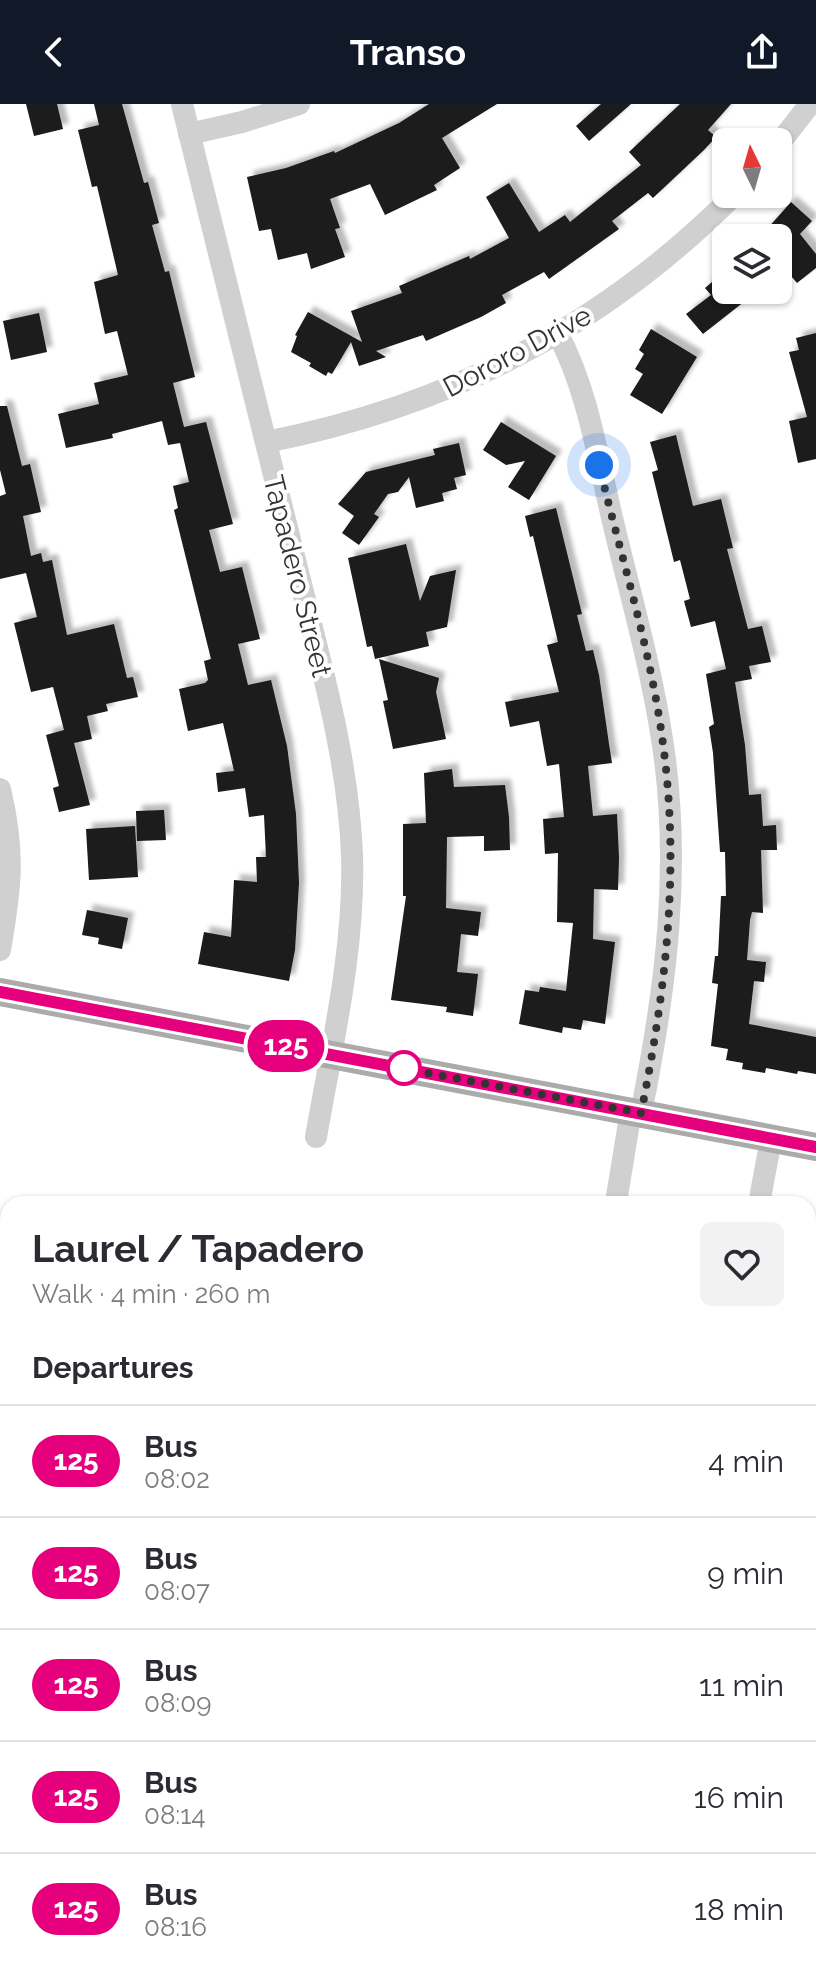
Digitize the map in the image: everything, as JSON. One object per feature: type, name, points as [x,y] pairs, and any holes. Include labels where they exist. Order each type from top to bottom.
[{"type":"main road","points":[[0,992],[816,1147]]},
{"type":"street","name":"Tapadero Street","points":[[182,104],[340,752],[348,808],[352,858],[351,906],[316,1137]]},
{"type":"street","points":[[189,134],[299,104]]},
{"type":"street","points":[[792,130],[811,109]]},
{"type":"street","name":"Dororo Drive","points":[[266,442],[333,428],[433,396],[509,361],[558,334],[635,283],[721,208]]},
{"type":"street","points":[[558,334],[579,383],[651,680],[666,770],[671,853],[669,941],[659,1020],[617,1196]]},
{"type":"street","points":[[0,789],[10,837],[0,950]]},
{"type":"street","points":[[760,1196],[771,1139]]},
{"type":"building","points":[[26,104],[57,104],[63,129],[34,136]]},
{"type":"building","points":[[94,104],[122,104],[144,183],[148,182],[159,223],[152,225],[165,272],[169,271],[195,377],[173,383],[184,427],[206,422],[233,524],[209,530],[220,572],[242,567],[260,639],[238,644],[248,685],[271,680],[287,746],[296,814],[299,883],[295,950],[289,981],[198,964],[204,932],[231,937],[234,880],[257,882],[256,857],[266,857],[264,815],[249,817],[245,788],[218,792],[216,773],[234,771],[223,723],[188,731],[179,689],[205,683],[208,680],[204,661],[211,659],[174,510],[178,508],[173,486],[189,482],[180,443],[168,445],[162,421],[112,434],[113,438],[66,448],[58,414],[99,404],[94,383],[128,375],[117,331],[105,334],[94,282],[118,275],[97,186],[92,187],[78,130],[99,125]]},
{"type":"building","points":[[429,104],[497,104],[442,138],[460,168],[434,185],[437,190],[385,215],[370,184],[330,199],[340,228],[335,229],[345,257],[311,269],[307,253],[278,260],[271,229],[259,231],[247,177],[335,153],[399,123]]},
{"type":"building","points":[[601,104],[631,104],[589,141],[576,126]]},
{"type":"building","points":[[680,104],[731,104],[708,130],[712,134],[712,141],[704,150],[653,198],[648,193],[612,221],[619,229],[549,279],[544,272],[502,295],[506,303],[481,317],[426,341],[423,335],[376,351],[386,357],[359,366],[351,342],[332,374],[328,372],[326,376],[291,352],[295,335],[308,312],[362,342],[351,311],[402,293],[399,286],[469,256],[470,259],[509,238],[486,197],[509,183],[539,232],[565,215],[570,222],[641,165],[629,152]]},
{"type":"building","points":[[792,203],[812,221],[800,234],[816,254],[816,268],[797,283],[792,277],[792,224],[771,224],[786,208],[792,208]]},
{"type":"building","points":[[712,282],[712,304],[741,304],[703,334],[686,314],[711,295],[705,288]]},
{"type":"building","points":[[39,313],[47,352],[11,360],[3,321]]},
{"type":"building","points":[[651,329],[697,357],[662,414],[630,395],[643,374],[635,369],[644,354],[639,350]]},
{"type":"building","points":[[816,333],[816,459],[798,463],[789,421],[807,417],[789,352],[799,350],[796,338]]},
{"type":"building","points":[[0,406],[7,406],[22,466],[30,464],[41,512],[23,516],[31,556],[41,553],[43,562],[52,560],[67,635],[114,624],[127,678],[133,677],[138,697],[106,704],[108,711],[87,716],[92,739],[74,743],[90,805],[59,812],[53,788],[59,786],[46,735],[64,730],[53,687],[31,692],[14,623],[37,617],[26,573],[0,579],[0,496],[6,494],[0,470]]},
{"type":"building","points":[[501,422],[556,456],[529,500],[508,487],[525,461],[506,465],[483,450]]},
{"type":"building","points":[[676,435],[693,506],[721,499],[733,548],[727,549],[748,629],[762,626],[771,662],[749,666],[752,679],[735,682],[749,795],[761,794],[763,826],[776,825],[777,850],[761,850],[763,913],[752,912],[750,920],[747,960],[766,962],[764,982],[754,981],[749,1024],[816,1037],[816,1074],[766,1068],[765,1073],[742,1069],[743,1063],[726,1060],[728,1049],[711,1046],[718,984],[712,983],[715,956],[718,956],[721,896],[726,896],[725,852],[720,852],[709,727],[714,724],[706,674],[726,669],[715,621],[691,627],[684,601],[690,599],[680,560],[674,562],[652,472],[658,470],[650,442]]},
{"type":"building","points":[[459,443],[466,475],[454,478],[457,489],[442,493],[444,501],[416,508],[409,477],[398,492],[388,494],[374,514],[379,517],[359,545],[342,533],[354,516],[338,504],[366,472],[435,455],[433,449]]},
{"type":"building","points":[[556,508],[582,614],[577,615],[586,651],[593,650],[599,675],[612,763],[588,766],[593,816],[617,814],[619,858],[618,890],[594,889],[593,939],[615,942],[605,1024],[583,1020],[581,1030],[563,1027],[562,1033],[519,1024],[525,990],[539,992],[540,987],[566,991],[573,923],[557,922],[558,853],[545,854],[543,819],[564,817],[559,764],[547,766],[539,721],[510,727],[505,702],[559,692],[547,645],[558,642],[533,536],[530,537],[525,516]]},
{"type":"building","points":[[406,544],[420,601],[430,576],[456,570],[447,627],[426,632],[429,646],[375,659],[372,646],[367,647],[348,558]]},
{"type":"building","points":[[379,659],[439,678],[436,692],[446,739],[393,749],[383,701],[388,700]]},
{"type":"building","points":[[452,769],[454,787],[505,785],[509,817],[510,850],[484,851],[484,836],[447,837],[446,908],[481,912],[478,936],[461,934],[457,972],[478,974],[473,1016],[446,1012],[447,1007],[391,1000],[406,896],[403,896],[403,824],[426,823],[424,773]]},
{"type":"building","points":[[164,810],[166,840],[137,841],[136,811]]},
{"type":"building","points":[[135,826],[138,877],[89,880],[86,829]]},
{"type":"building","points":[[87,910],[128,918],[122,949],[98,944],[99,938],[82,935]]},
{"type":"bus line","name":"125","points":[[0,992],[816,1147]]},
{"type":"route","points":[[404,1068],[395,1067],[641,1113],[659,1020],[669,941],[669,798],[663,740],[651,680],[599,465]]}]
